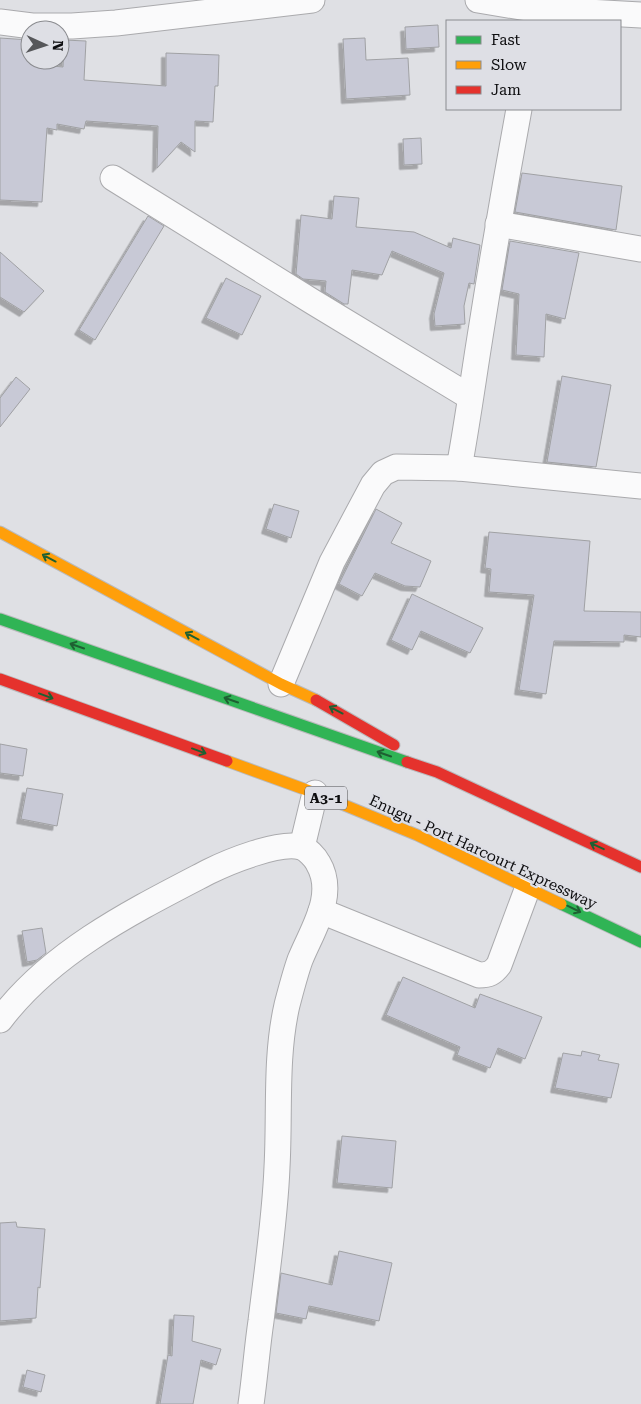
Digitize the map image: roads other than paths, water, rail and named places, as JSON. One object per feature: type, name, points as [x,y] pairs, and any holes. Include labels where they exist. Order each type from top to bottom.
[{"type":"highway","points":[[0,532],[281,684],[305,694],[348,717],[438,772]]},
{"type":"highway","points":[[0,619],[438,772],[641,867]]},
{"type":"highway","name":"Enugu - Port Harcourt Expressway","points":[[0,679],[315,793],[417,835],[641,942]]},
{"type":"street","points":[[0,22],[32,26],[72,26],[227,5],[312,0]]},
{"type":"street","points":[[478,0],[532,15],[641,14]]},
{"type":"street","points":[[458,468],[467,428],[470,397],[498,224],[519,110]]},
{"type":"street","points":[[113,178],[470,397]]},
{"type":"street","points":[[498,224],[641,247]]},
{"type":"street","points":[[281,684],[332,562],[373,485],[383,473],[396,467],[458,468],[641,486]]},
{"type":"street","points":[[302,847],[315,793]]},
{"type":"street","points":[[0,1020],[37,979],[75,948],[155,899],[221,866],[257,852],[286,847],[302,847],[313,856],[319,865],[324,882],[321,911],[300,961],[287,1005],[282,1038],[277,1168],[272,1230],[251,1404]]},
{"type":"street","points":[[321,911],[479,976],[492,973],[499,965],[528,887]]}]
